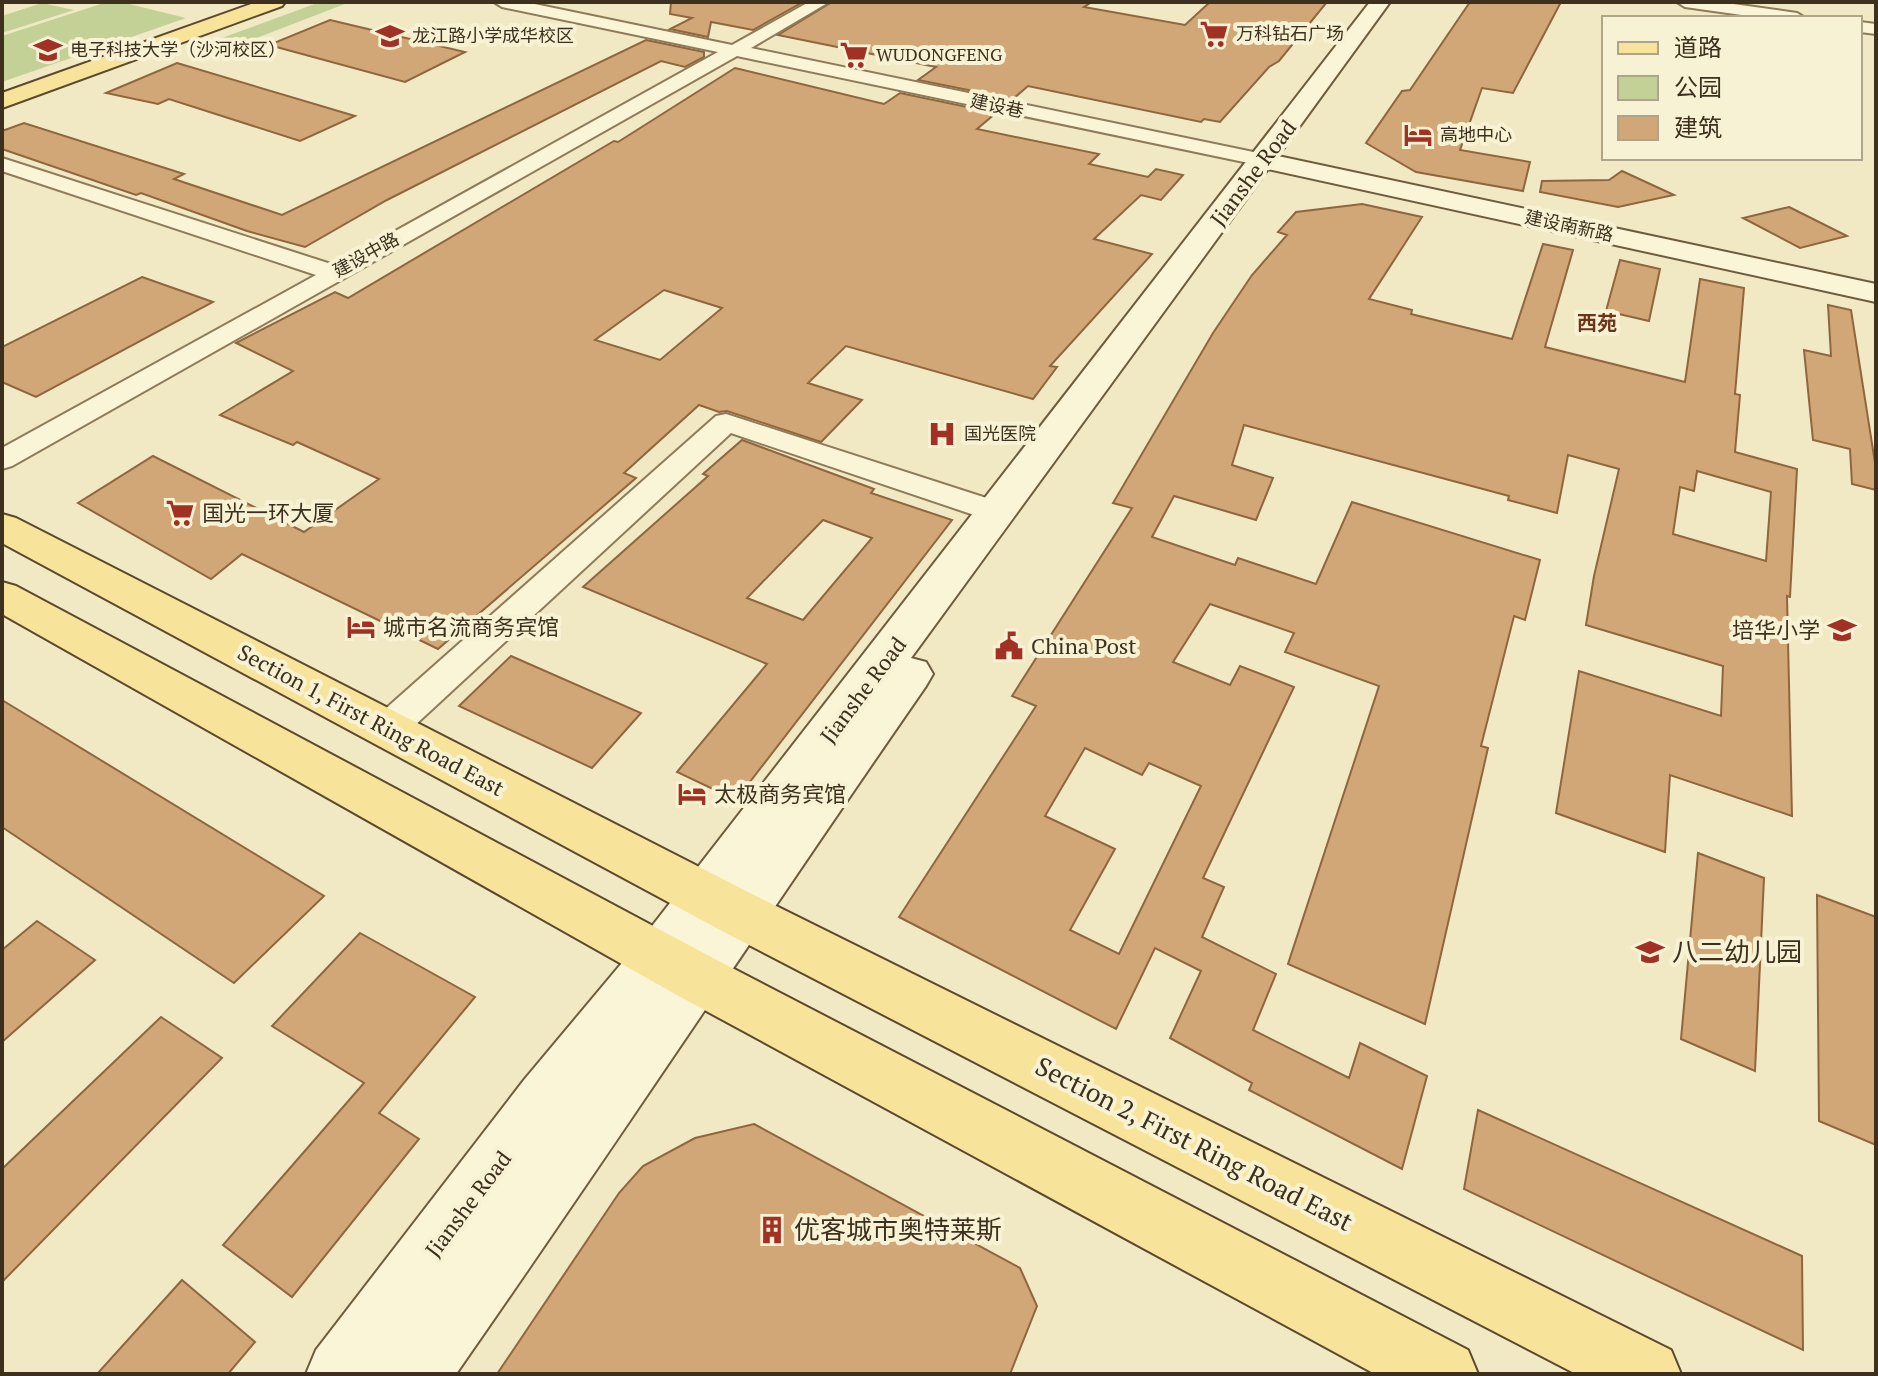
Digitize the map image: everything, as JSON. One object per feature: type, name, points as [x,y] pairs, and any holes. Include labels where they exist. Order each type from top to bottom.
[{"type":"main road","points":[[2,93],[258,2]]},
{"type":"main road","points":[[2,101],[275,2]]},
{"type":"main road","name":"Section 1, First Ring Road East","points":[[2,527],[724,905]]},
{"type":"main road","points":[[2,596],[677,966],[1444,1374]]},
{"type":"main road","name":"Section 2, First Ring Road East","points":[[724,905],[1647,1374]]},
{"type":"street","name":"建设巷","points":[[502,2],[1274,163]]},
{"type":"street","name":"建设中路","points":[[2,460],[821,2]]},
{"type":"street","name":"Jianshe Road","points":[[340,1374],[545,1101],[677,966],[1020,521],[1274,163],[1380,2]]},
{"type":"street","name":"Jianshe Road","points":[[724,905],[997,512],[1405,2]]},
{"type":"street","points":[[1685,2],[1783,16]]},
{"type":"street","name":"建设南新路","points":[[1274,163],[1876,293]]},
{"type":"street","points":[[2,164],[335,273]]},
{"type":"street","points":[[387,729],[726,422],[997,512]]},
{"type":"street","name":"Jianshe Road","points":[[415,1374],[594,1125],[677,966]]},
{"type":"green space","name":"电子科技大学（沙河校区）","points":[[107,2],[121,2],[186,18],[2,82],[2,36]]},
{"type":"green space","points":[[320,2],[350,2],[233,47],[211,42]]},
{"type":"green space","points":[[42,3],[74,10],[2,33],[2,16]]},
{"type":"building","points":[[671,2],[803,2],[753,30],[711,22],[708,37],[670,29],[692,18],[670,14]]},
{"type":"building","points":[[832,2],[1092,2],[1084,7],[1185,25],[1210,2],[1327,2],[1279,61],[1269,67],[1220,122],[1204,119],[1201,122],[1028,86],[1013,99],[918,80],[936,67],[778,35]]},
{"type":"building","points":[[1470,2],[1561,2],[1513,93],[1482,88],[1460,150],[1530,162],[1523,191],[1416,172],[1366,143],[1402,91],[1410,90]]},
{"type":"building","points":[[330,20],[465,52],[405,82],[269,45]]},
{"type":"building","points":[[646,40],[704,52],[704,57],[685,67],[661,61],[387,200],[305,247],[247,231],[2,149],[2,131],[24,123],[184,174],[174,179],[282,215]]},
{"type":"building","points":[[177,63],[355,116],[300,141],[169,99],[158,104],[106,93]]},
{"type":"building","points":[[735,68],[884,104],[900,93],[996,113],[977,129],[1099,154],[1089,164],[1148,177],[1156,169],[1183,175],[1161,200],[1141,195],[1094,239],[1152,254],[1050,366],[1057,367],[1033,399],[846,346],[808,383],[862,400],[821,442],[699,405],[624,473],[636,478],[438,649],[242,554],[211,579],[78,503],[153,456],[304,532],[379,479],[297,442],[293,445],[220,415],[293,371],[236,343],[335,292],[348,298],[614,141],[618,142]],"holes":[[[664,290],[722,308],[660,360],[595,340]]]},
{"type":"building","points":[[1622,171],[1674,195],[1618,207],[1540,192],[1542,181],[1609,180]]},
{"type":"building","points":[[1362,204],[1422,217],[1369,299],[1412,310],[1411,314],[1512,339],[1543,244],[1573,250],[1545,347],[1685,382],[1700,279],[1744,288],[1735,394],[1740,395],[1735,452],[1797,469],[1790,597],[1787,596],[1792,816],[1670,775],[1665,852],[1556,813],[1579,671],[1721,716],[1723,666],[1586,625],[1619,469],[1568,455],[1557,513],[1508,500],[1509,496],[1244,425],[1232,465],[1273,478],[1256,520],[1174,496],[1152,537],[1235,565],[1238,558],[1316,584],[1352,502],[1540,560],[1525,620],[1514,616],[1481,746],[1488,748],[1425,1024],[1288,964],[1379,686],[1285,652],[1294,633],[1210,604],[1173,662],[1230,685],[1240,666],[1294,687],[1203,878],[1224,887],[1202,937],[1276,974],[1253,1030],[1349,1078],[1360,1043],[1427,1076],[1402,1169],[1249,1090],[1252,1083],[1170,1038],[1201,971],[1155,948],[1116,1029],[899,917],[1036,706],[1012,696],[1132,508],[1113,503],[1213,333],[1252,275],[1287,235],[1278,232],[1296,212]],"holes":[[[1697,471],[1771,492],[1766,561],[1673,534],[1680,487],[1694,491]],[[1085,748],[1142,775],[1149,763],[1201,786],[1119,954],[1070,930],[1115,849],[1045,816]]]},
{"type":"building","points":[[1789,207],[1847,236],[1800,248],[1743,218]]},
{"type":"building","points":[[1620,260],[1660,269],[1649,321],[1606,311]]},
{"type":"building","points":[[142,277],[213,302],[36,397],[2,382],[2,347]]},
{"type":"building","points":[[1828,305],[1851,310],[1876,469],[1876,490],[1852,484],[1850,449],[1813,440],[1804,350],[1831,356]]},
{"type":"building","points":[[742,440],[874,489],[871,493],[952,520],[736,800],[677,772],[767,664],[583,587],[708,476],[703,474]],"holes":[[[823,520],[872,538],[803,620],[747,598]]]},
{"type":"building","points":[[511,656],[641,713],[592,768],[459,706]]},
{"type":"building","points":[[2,700],[324,896],[234,983],[2,827]]},
{"type":"building","points":[[1698,853],[1764,878],[1755,1071],[1681,1039]]},
{"type":"building","points":[[1817,895],[1876,917],[1876,1145],[1819,1121]]},
{"type":"building","points":[[37,921],[95,960],[2,1042],[2,950]]},
{"type":"building","points":[[360,933],[475,997],[379,1113],[419,1139],[292,1297],[223,1245],[364,1083],[272,1026]]},
{"type":"building","points":[[161,1017],[222,1058],[2,1282],[2,1169]]},
{"type":"building","points":[[1478,1110],[1802,1256],[1803,1350],[1464,1189]]},
{"type":"building","name":"优客城市奥特莱斯","points":[[754,1124],[1020,1268],[1037,1306],[1010,1374],[497,1374],[619,1193],[643,1166],[695,1138]]},
{"type":"building","points":[[182,1280],[255,1342],[228,1374],[97,1374]]},
{"type":"place","name":"万科钻石广场","points":[[1214,34]]},
{"type":"place","name":"龙江路小学成华校区","points":[[390,36]]},
{"type":"place","name":"电子科技大学（沙河校区）","points":[[48,50]]},
{"type":"place","name":"WUDONGFENG","points":[[854,55]]},
{"type":"place","name":"高地中心","points":[[1418,135]]},
{"type":"place","name":"国光医院","points":[[942,434]]},
{"type":"place","name":"国光一环大厦","points":[[180,513]]},
{"type":"place","name":"城市名流商务宾馆","points":[[361,627]]},
{"type":"place","name":"培华小学","points":[[1842,630]]},
{"type":"place","name":"China Post","points":[[1009,646]]},
{"type":"place","name":"太极商务宾馆","points":[[692,794]]},
{"type":"place","name":"八二幼儿园","points":[[1650,952]]},
{"type":"place","name":"优客城市奥特莱斯","points":[[772,1230]]},
{"type":"district","name":"西苑","points":[[1597,323]]}]
